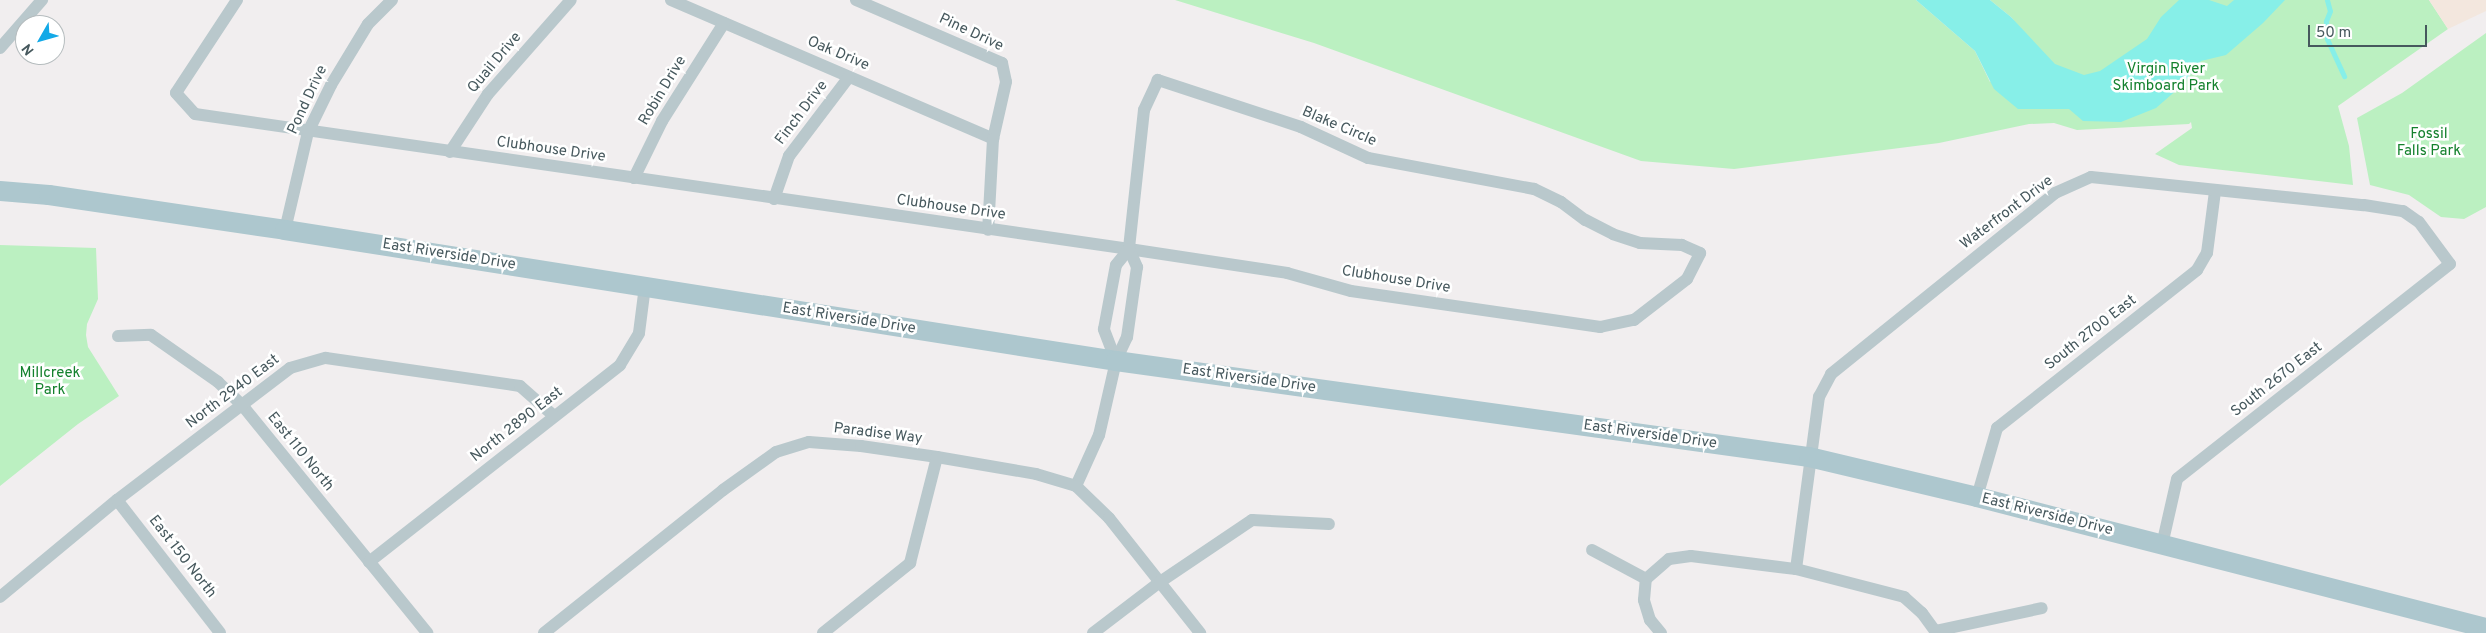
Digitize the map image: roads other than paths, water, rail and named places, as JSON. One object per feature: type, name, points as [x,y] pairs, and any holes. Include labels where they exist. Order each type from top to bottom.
[{"type":"main road","name":"East Riverside Drive","points":[[0,191],[49,195],[285,230],[1116,361],[1810,457],[1977,497],[2486,628]]},
{"type":"street","points":[[2,42],[42,0]]},
{"type":"street","name":"Clubhouse Drive","points":[[238,0],[176,93],[195,114],[308,132],[1288,273],[1351,291],[1600,327],[1634,320],[1687,279],[1700,253]]},
{"type":"street","name":"Pond Drive","points":[[285,230],[308,132],[331,85],[368,24],[392,0]]},
{"type":"street","name":"Quail Drive","points":[[450,152],[488,94],[572,0]]},
{"type":"street","name":"Oak Drive","points":[[671,0],[993,139]]},
{"type":"street","name":"Pine Drive","points":[[856,0],[1002,63],[1006,82],[993,139],[988,230]]},
{"type":"street","name":"Robin Drive","points":[[634,178],[662,121],[724,23]]},
{"type":"street","name":"Finch Drive","points":[[774,199],[789,156],[849,77]]},
{"type":"street","name":"Blake Circle","points":[[1129,249],[1144,110],[1158,80],[1301,127],[1368,158],[1534,189],[1561,202],[1585,220],[1613,234],[1640,243],[1682,245],[1700,253]]},
{"type":"street","name":"Waterfront Drive","points":[[1796,569],[1819,397],[1831,374],[2055,193],[2090,178],[2364,205],[2403,211],[2419,222],[2450,264]]},
{"type":"street","name":"South 2700 East","points":[[1977,497],[1998,428],[2198,270],[2207,253],[2215,191]]},
{"type":"street","points":[[1076,486],[1099,435],[1116,361],[1128,337],[1137,267],[1129,249],[1116,265],[1104,329],[1116,361]]},
{"type":"street","name":"South 2670 East","points":[[2162,545],[2177,479],[2450,264]]},
{"type":"street","name":"North 2890 East","points":[[368,562],[620,365],[639,333],[644,286]]},
{"type":"street","name":"East 110 North","points":[[118,336],[151,335],[218,382],[242,405],[427,633]]},
{"type":"street","name":"North 2940 East","points":[[0,597],[117,500],[290,368],[326,358],[520,386],[554,416]]},
{"type":"street","name":"Paradise Way","points":[[544,633],[723,490],[776,452],[810,442],[861,446],[937,457],[1036,474],[1076,486],[1109,518],[1200,633]]},
{"type":"street","points":[[823,633],[910,563],[937,457]]},
{"type":"street","name":"East 150 North","points":[[117,500],[220,633]]},
{"type":"street","points":[[1093,633],[1160,582],[1252,520],[1329,524]]},
{"type":"street","points":[[1592,550],[1646,579]]},
{"type":"street","points":[[1661,633],[1650,620],[1644,600],[1646,579],[1669,559],[1691,556],[1796,569],[1904,597],[1922,613],[1934,632],[2042,608]]},
{"type":"water","name":"Virgin River Skimboard Park","points":[[1916,0],[1990,0],[2011,17],[2055,64],[2084,75],[2100,71],[2147,39],[2161,17],[2179,0],[2209,0],[2227,6],[2234,0],[2285,0],[2263,23],[2226,55],[2201,61],[2179,88],[2156,108],[2121,122],[2083,121],[2069,109],[2018,109],[1994,89],[1975,51]]},
{"type":"waterway","points":[[2327,0],[2330,11],[2326,21],[2327,39],[2344,76]]},
{"type":"park label","name":"Fossil Falls Park","points":[[2429,142]]},
{"type":"park label","name":"Millcreek Park","points":[[50,382]]}]
